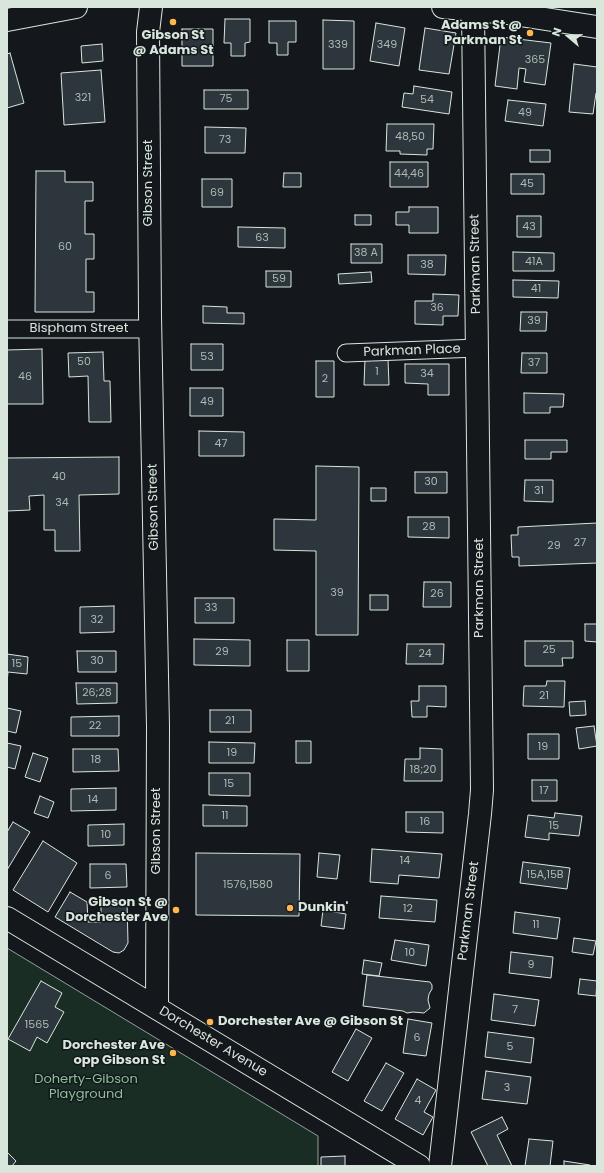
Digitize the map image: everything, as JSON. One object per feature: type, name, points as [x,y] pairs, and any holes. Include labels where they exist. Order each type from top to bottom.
[{"type":"street","points":[[7,20],[76,7]]},
{"type":"street","name":"Gibson Street","points":[[151,7],[148,32],[151,329],[158,727],[157,1008]]},
{"type":"street","points":[[443,7],[472,8],[597,27]]},
{"type":"street","name":"Parkman Street","points":[[440,1166],[482,796],[478,348],[472,8]]},
{"type":"street","name":"Bispham Street","points":[[7,329],[151,329]]},
{"type":"street","name":"Parkman Place","points":[[346,353],[478,348]]},
{"type":"street","name":"Dorchester Avenue","points":[[7,918],[419,1166]]},
{"type":"green space","name":"Doherty-Gibson Playground","points":[[7,948],[318,1136],[318,1166],[7,1166]]},
{"type":"building","points":[[225,19],[250,19],[250,42],[245,43],[245,56],[231,56],[231,43],[224,43]]},
{"type":"building","points":[[323,20],[354,21],[354,69],[323,69]]},
{"type":"building","points":[[269,21],[296,21],[296,42],[288,42],[288,55],[277,55],[277,43],[269,43]]},
{"type":"building","points":[[376,23],[405,28],[399,66],[370,61]]},
{"type":"building","points":[[425,28],[456,33],[449,74],[419,70]]},
{"type":"building","points":[[182,29],[213,29],[213,66],[182,66]]},
{"type":"building","points":[[501,37],[551,43],[545,85],[524,82],[526,69],[519,68],[517,89],[495,86]]},
{"type":"building","points":[[102,44],[103,61],[82,63],[81,46]]},
{"type":"building","points":[[10,53],[24,103],[7,108],[7,54]]},
{"type":"building","points":[[574,64],[597,67],[597,93],[593,114],[569,112]]},
{"type":"building","points":[[101,70],[105,122],[64,125],[61,73]]},
{"type":"building","points":[[414,86],[452,92],[449,114],[402,107],[404,93],[413,94]]},
{"type":"building","points":[[204,90],[248,90],[248,109],[204,109]]},
{"type":"building","points":[[508,100],[546,104],[543,126],[505,121]]},
{"type":"building","points":[[387,124],[434,124],[433,149],[427,149],[427,155],[400,154],[400,151],[386,151]]},
{"type":"building","points":[[205,127],[246,128],[245,153],[205,153]]},
{"type":"building","points":[[530,150],[550,150],[550,162],[530,162]]},
{"type":"building","points":[[390,162],[428,162],[428,187],[390,187]]},
{"type":"building","points":[[36,171],[65,171],[65,182],[93,182],[93,201],[85,201],[85,234],[94,234],[94,259],[86,259],[86,292],[94,292],[94,312],[35,312]]},
{"type":"building","points":[[284,173],[301,173],[301,187],[283,187]]},
{"type":"building","points":[[511,174],[544,174],[544,194],[511,194]]},
{"type":"building","points":[[202,179],[232,179],[232,207],[202,207]]},
{"type":"building","points":[[409,207],[438,207],[438,233],[409,233],[409,225],[396,225],[396,212],[409,212]]},
{"type":"building","points":[[355,215],[371,215],[371,225],[355,225]]},
{"type":"building","points":[[517,216],[541,216],[541,237],[517,237]]},
{"type":"building","points":[[238,227],[285,228],[285,248],[238,247]]},
{"type":"building","points":[[351,244],[382,244],[382,263],[351,263]]},
{"type":"building","points":[[513,252],[554,253],[554,271],[513,271]]},
{"type":"building","points":[[408,255],[446,255],[445,275],[408,274]]},
{"type":"building","points":[[266,271],[291,271],[291,287],[266,287]]},
{"type":"building","points":[[371,272],[372,282],[339,284],[338,274]]},
{"type":"building","points":[[513,280],[559,281],[558,298],[513,297]]},
{"type":"building","points":[[433,294],[459,295],[458,316],[443,316],[443,325],[415,324],[415,301],[433,301]]},
{"type":"building","points":[[203,306],[227,307],[227,313],[244,313],[244,324],[203,323]]},
{"type":"building","points":[[521,312],[547,312],[546,331],[520,331]]},
{"type":"building","points":[[191,344],[223,344],[223,370],[191,370]]},
{"type":"building","points":[[42,349],[43,404],[7,404],[7,350]]},
{"type":"building","points":[[103,352],[104,381],[110,381],[111,422],[89,422],[88,376],[69,377],[68,353]]},
{"type":"building","points":[[522,353],[547,353],[547,373],[521,373]]},
{"type":"building","points":[[365,359],[388,359],[389,385],[364,385]]},
{"type":"building","points":[[316,361],[334,361],[334,397],[316,397]]},
{"type":"building","points":[[405,364],[449,364],[449,395],[428,395],[428,384],[405,383]]},
{"type":"building","points":[[190,388],[223,388],[223,416],[190,416]]},
{"type":"building","points":[[524,393],[564,394],[563,407],[550,407],[550,413],[524,413]]},
{"type":"building","points":[[199,431],[244,432],[244,456],[199,456]]},
{"type":"building","points":[[525,440],[567,440],[567,452],[551,452],[551,459],[525,459]]},
{"type":"building","points":[[119,457],[119,494],[79,495],[80,551],[55,551],[55,530],[44,530],[44,495],[29,496],[30,510],[7,511],[7,458]]},
{"type":"building","points":[[316,466],[359,467],[358,635],[316,635],[316,551],[274,550],[274,519],[316,520]]},
{"type":"building","points":[[415,472],[447,472],[447,493],[415,493]]},
{"type":"building","points":[[525,480],[553,480],[553,502],[524,501]]},
{"type":"building","points":[[371,488],[386,488],[386,501],[371,501]]},
{"type":"building","points":[[408,517],[449,517],[449,538],[408,537]]},
{"type":"building","points":[[597,523],[597,563],[519,566],[519,557],[512,557],[511,535],[518,535],[518,527]]},
{"type":"building","points":[[424,582],[451,582],[451,607],[423,607]]},
{"type":"building","points":[[370,595],[388,595],[388,610],[370,610]]},
{"type":"building","points":[[195,598],[234,598],[234,623],[195,623]]},
{"type":"building","points":[[114,606],[114,632],[80,633],[80,607]]},
{"type":"building","points":[[585,624],[597,624],[597,642],[585,641]]},
{"type":"building","points":[[194,639],[250,640],[250,666],[194,665]]},
{"type":"building","points":[[287,640],[309,640],[309,671],[287,671]]},
{"type":"building","points":[[525,641],[573,641],[573,658],[562,658],[563,666],[525,666]]},
{"type":"building","points":[[407,644],[444,644],[443,664],[406,664]]},
{"type":"building","points":[[77,651],[116,651],[116,672],[78,672]]},
{"type":"building","points":[[7,654],[28,657],[27,674],[8,672],[7,683]]},
{"type":"building","points":[[547,681],[565,681],[564,707],[523,706],[524,686],[546,686]]},
{"type":"building","points":[[76,683],[117,683],[117,703],[77,704]]},
{"type":"building","points":[[419,686],[446,686],[446,707],[427,706],[427,717],[412,717],[411,701],[419,701]]},
{"type":"building","points":[[585,701],[586,715],[570,716],[569,702]]},
{"type":"building","points":[[7,708],[21,711],[16,733],[7,731]]},
{"type":"building","points":[[210,710],[251,710],[251,732],[210,732]]},
{"type":"building","points":[[119,716],[119,736],[71,736],[71,717]]},
{"type":"building","points":[[594,726],[597,746],[579,749],[576,728]]},
{"type":"building","points":[[528,734],[559,734],[559,759],[528,759]]},
{"type":"building","points":[[296,741],[311,741],[311,763],[296,763]]},
{"type":"building","points":[[209,742],[255,743],[254,763],[209,763]]},
{"type":"building","points":[[7,743],[21,746],[15,769],[7,767]]},
{"type":"building","points":[[420,748],[442,749],[442,781],[404,781],[405,759],[420,759]]},
{"type":"building","points":[[73,749],[118,749],[119,771],[73,772]]},
{"type":"building","points":[[33,753],[48,758],[40,782],[25,777]]},
{"type":"building","points":[[209,773],[250,773],[250,796],[209,795]]},
{"type":"building","points":[[532,780],[557,780],[557,801],[532,801]]},
{"type":"building","points":[[116,788],[116,810],[71,811],[71,789]]},
{"type":"building","points":[[40,796],[54,802],[48,818],[34,813]]},
{"type":"building","points":[[203,805],[247,806],[247,826],[203,826]]},
{"type":"building","points":[[406,812],[443,812],[443,833],[406,832]]},
{"type":"building","points":[[555,813],[582,816],[579,836],[549,833],[549,840],[525,837],[528,815],[554,818]]},
{"type":"building","points":[[13,822],[30,832],[7,870],[7,832]]},
{"type":"building","points":[[124,824],[124,845],[88,846],[88,825]]},
{"type":"building","points":[[43,841],[77,863],[48,912],[13,890]]},
{"type":"building","points":[[372,849],[442,854],[439,878],[399,875],[398,884],[370,882]]},
{"type":"building","points":[[196,853],[300,854],[299,916],[196,915]]},
{"type":"building","points":[[319,853],[340,855],[337,879],[317,877]]},
{"type":"building","points":[[523,862],[570,868],[567,889],[520,883]]},
{"type":"building","points":[[90,864],[126,864],[127,887],[90,888]]},
{"type":"building","points":[[70,892],[87,902],[88,922],[101,922],[101,901],[127,901],[128,943],[124,950],[119,953],[113,952],[55,917]]},
{"type":"building","points":[[381,896],[437,900],[435,922],[379,918]]},
{"type":"building","points":[[323,910],[346,914],[344,929],[321,926]]},
{"type":"building","points":[[515,912],[560,918],[557,939],[513,933]]},
{"type":"building","points":[[574,938],[596,941],[593,955],[572,952]]},
{"type":"building","points":[[395,940],[429,945],[426,966],[391,960]]},
{"type":"building","points":[[511,952],[553,957],[551,978],[509,973]]},
{"type":"building","points":[[364,960],[382,963],[379,976],[362,974]]},
{"type":"building","points":[[367,975],[430,982],[432,989],[428,1000],[430,1008],[424,1013],[407,1013],[403,1011],[363,1006]]},
{"type":"building","points":[[580,979],[597,981],[596,996],[578,994]]},
{"type":"building","points":[[41,981],[62,993],[55,1007],[64,1012],[47,1043],[37,1037],[30,1051],[8,1039]]},
{"type":"building","points":[[494,994],[539,1000],[535,1026],[491,1020]]},
{"type":"building","points":[[408,1019],[432,1023],[426,1056],[403,1053]]},
{"type":"building","points":[[356,1029],[372,1038],[348,1081],[332,1072]]},
{"type":"building","points":[[488,1032],[534,1038],[531,1063],[485,1057]]},
{"type":"building","points":[[386,1063],[404,1073],[382,1111],[364,1101]]},
{"type":"building","points":[[486,1071],[531,1077],[527,1104],[482,1099]]},
{"type":"building","points":[[417,1079],[436,1090],[424,1112],[433,1117],[423,1135],[395,1119]]},
{"type":"building","points":[[502,1117],[508,1129],[497,1135],[512,1166],[488,1166],[471,1132]]},
{"type":"building","points":[[529,1139],[553,1141],[550,1166],[525,1166]]},
{"type":"building","points":[[7,1152],[16,1161],[12,1166],[7,1166]]},
{"type":"building","points":[[345,1156],[345,1166],[321,1166],[321,1157]]},
{"type":"building","points":[[564,1161],[590,1165],[590,1166],[564,1166]]},
{"type":"place","name":"Gibson St @ Adams St","points":[[173,22]]},
{"type":"place","name":"Adams St @ Parkman St","points":[[530,33]]},
{"type":"place","name":"Dunkin'","points":[[290,908]]},
{"type":"place","name":"Gibson St @ Dorchester Ave","points":[[176,910]]},
{"type":"place","name":"Dorchester Ave @ Gibson St","points":[[210,1022]]},
{"type":"place","name":"Dorchester Ave opp Gibson St","points":[[173,1053]]}]
